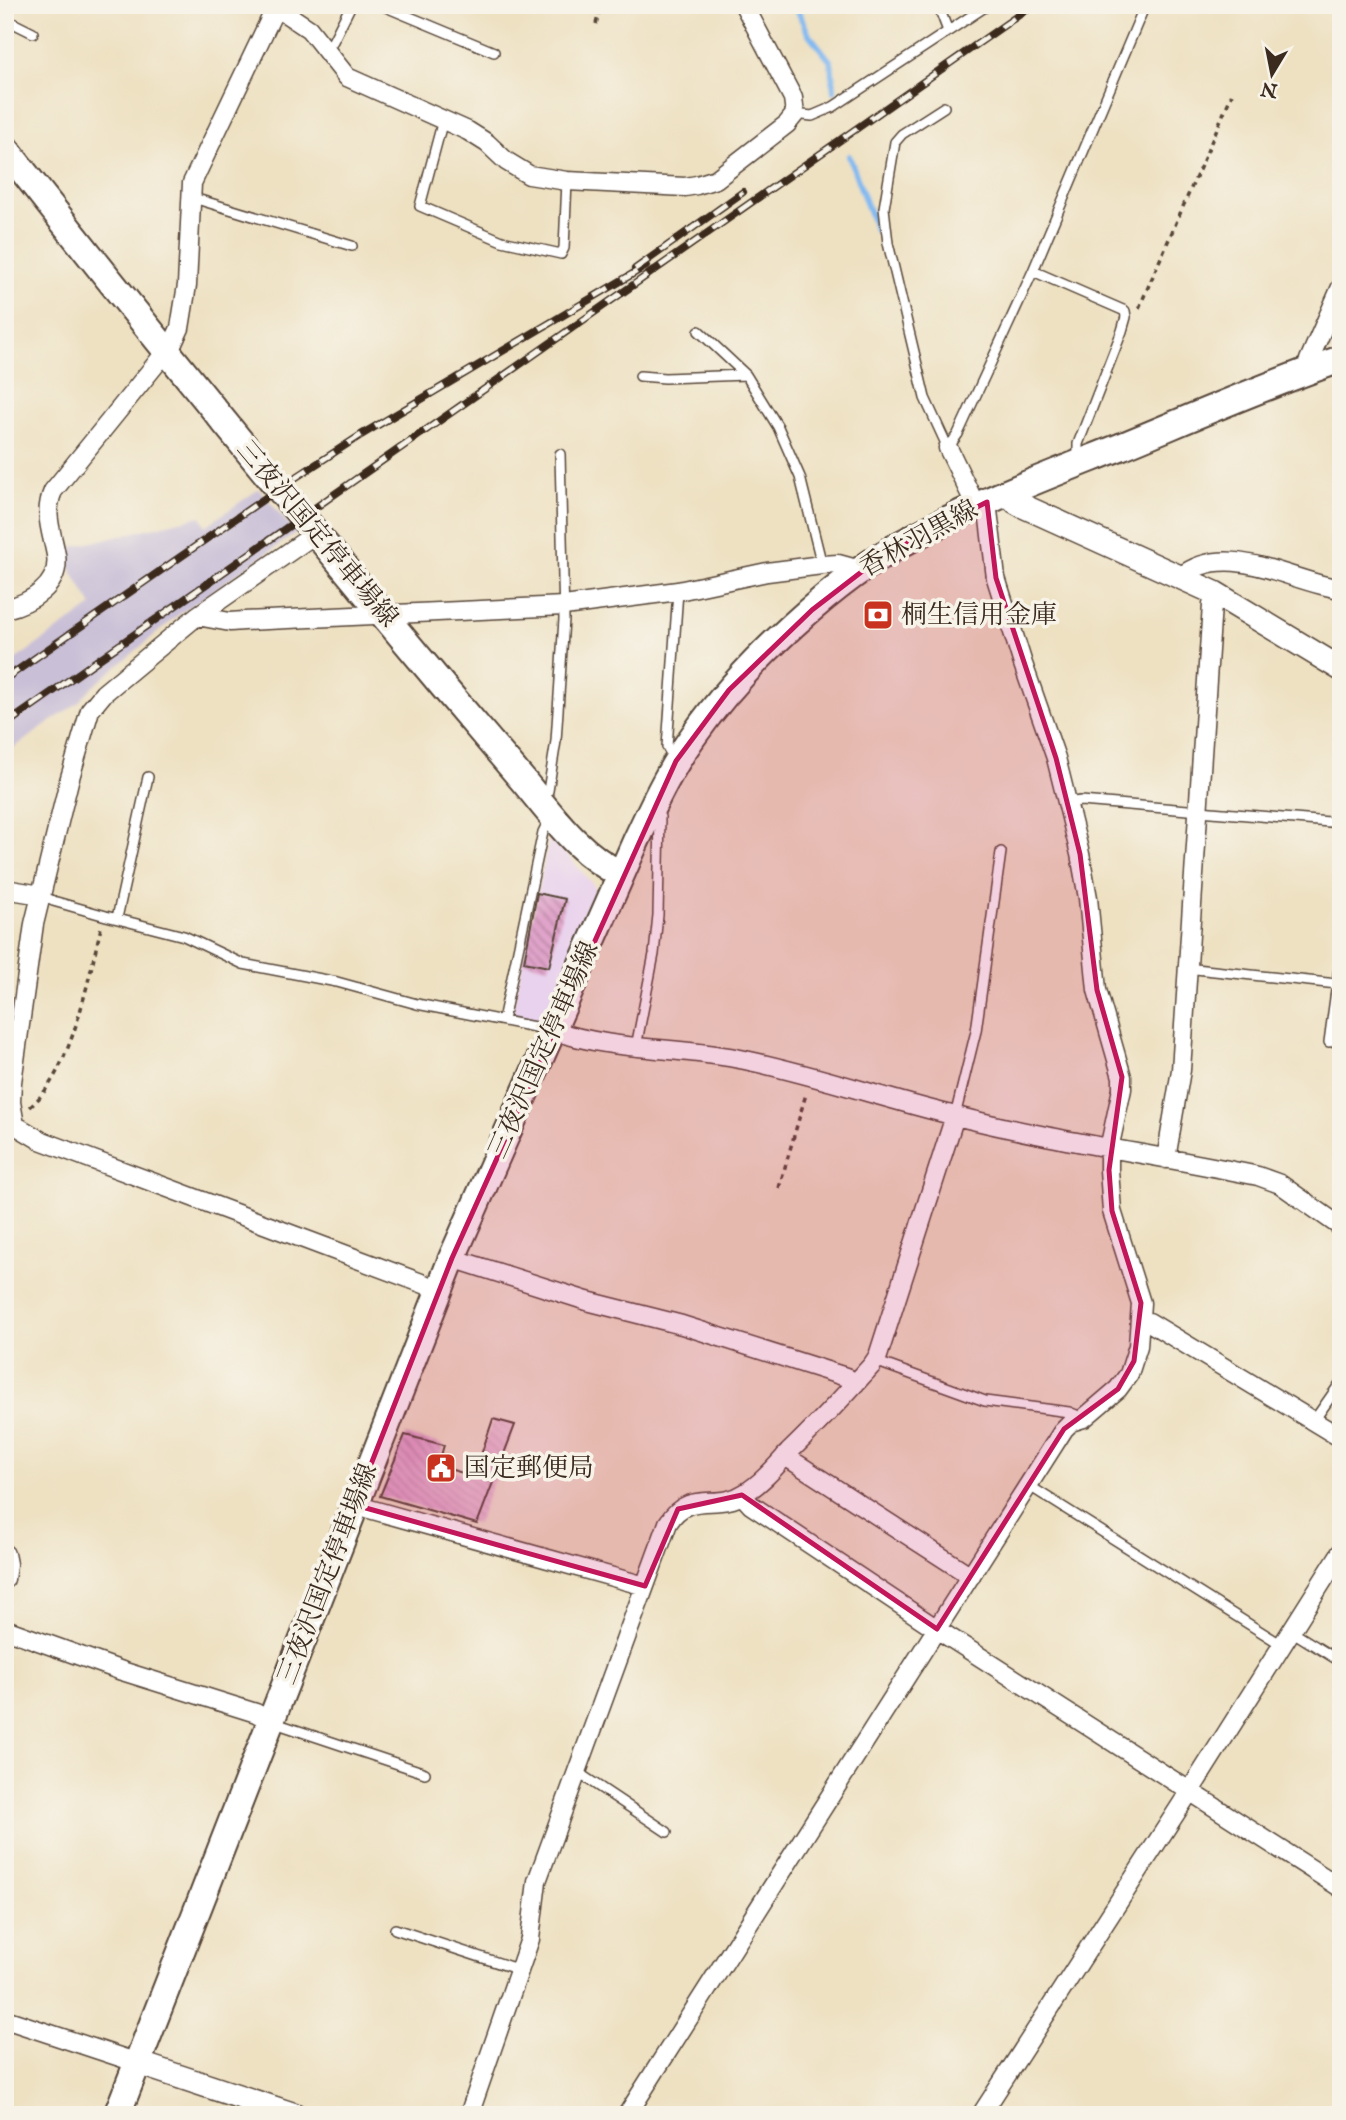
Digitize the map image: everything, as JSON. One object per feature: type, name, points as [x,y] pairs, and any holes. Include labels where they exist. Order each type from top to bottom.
[{"type":"main road","name":"三夜沢国定停車場線","points":[[5,148],[315,534],[546,809],[584,850],[604,866],[621,874],[452,1258],[117,2115]]},
{"type":"main road","name":"香林羽黒線","points":[[621,874],[676,761],[711,712],[737,682],[802,619],[860,570],[910,538],[990,500],[1341,359]]},
{"type":"street","points":[[5,609],[26,603],[49,584],[57,564],[47,515],[53,491],[166,351],[180,328],[189,254],[192,183],[274,6],[309,29],[347,77],[487,143],[521,172],[567,181],[685,187],[706,183],[734,166],[787,124],[795,114],[793,98],[744,5]]},
{"type":"street","points":[[1310,370],[1309,360],[1341,288]]},
{"type":"street","points":[[627,2115],[1064,1429],[1071,1422],[1084,1418],[1118,1388],[1129,1374],[1138,1346],[1141,1303],[1112,1210],[1109,1149],[1122,1090],[1122,1077],[1097,990],[1088,898],[1056,758],[1002,600],[993,565],[990,500],[948,448]]},
{"type":"street","points":[[990,500],[1016,502],[1215,593],[1341,669]]},
{"type":"street","points":[[315,534],[197,616],[104,693],[90,710],[69,781],[34,924],[12,1082],[11,1125],[40,1140],[440,1290]]},
{"type":"street","points":[[1180,577],[1196,565],[1226,561],[1244,562],[1310,583],[1341,589]]},
{"type":"street","points":[[197,616],[230,622],[564,606],[678,591],[767,572],[822,565],[838,564],[860,570]]},
{"type":"street","points":[[1166,1159],[1181,1070],[1197,811],[1215,593]]},
{"type":"street","points":[[5,889],[41,895]]},
{"type":"street","points":[[552,1030],[574,1038],[636,1049],[743,1059],[955,1116],[1109,1149],[1271,1179],[1341,1227]]},
{"type":"street","points":[[470,2115],[530,1939],[537,1881],[668,1523],[678,1509],[692,1503],[721,1501],[742,1495],[785,1457],[875,1361],[955,1116]]},
{"type":"street","points":[[452,1258],[587,1301],[682,1325],[846,1377],[855,1384]]},
{"type":"street","points":[[1140,1322],[1149,1322],[1341,1438]]},
{"type":"street","points":[[785,1457],[971,1576]]},
{"type":"street","points":[[742,1495],[751,1505],[937,1629],[1341,1888]]},
{"type":"street","points":[[355,1505],[645,1586]]},
{"type":"street","points":[[981,2115],[1341,1552]]},
{"type":"street","points":[[5,1554],[5,1579]]},
{"type":"street","points":[[5,1629],[122,1671],[256,1713],[270,1721]]},
{"type":"street","points":[[5,2019],[295,2115]]},
{"type":"lane","points":[[327,49],[334,41],[351,5]]},
{"type":"lane","points":[[382,5],[494,52]]},
{"type":"lane","points":[[938,5],[948,31]]},
{"type":"lane","points":[[795,114],[812,116],[833,107],[988,5]]},
{"type":"lane","points":[[944,107],[902,134],[895,142],[884,208],[888,243],[925,398],[948,448],[958,434],[1033,271],[1145,5]]},
{"type":"lane","points":[[5,19],[33,33]]},
{"type":"lane","points":[[443,120],[420,206],[502,241],[561,254],[564,248],[567,181]]},
{"type":"lane","points":[[190,197],[352,247]]},
{"type":"lane","points":[[1033,271],[1125,311],[1124,323],[1078,443],[1078,463]]},
{"type":"lane","points":[[699,331],[746,375],[779,427],[800,477],[822,565]]},
{"type":"lane","points":[[640,376],[665,378],[746,375]]},
{"type":"lane","points":[[503,1020],[543,832],[556,741],[564,606],[560,454]]},
{"type":"lane","points":[[676,761],[667,747],[678,591]]},
{"type":"lane","points":[[117,918],[148,777]]},
{"type":"lane","points":[[1067,803],[1081,801],[1341,823]]},
{"type":"lane","points":[[636,1049],[654,954],[658,915],[660,817],[653,804]]},
{"type":"lane","points":[[955,1116],[976,1031],[1001,852]]},
{"type":"lane","points":[[41,895],[53,901],[184,936],[243,964],[552,1030]]},
{"type":"lane","points":[[1329,1042],[1341,954]]},
{"type":"lane","points":[[1186,968],[1337,984]]},
{"type":"lane","points":[[875,1361],[985,1401],[1069,1412],[1084,1418]]},
{"type":"lane","points":[[1313,1422],[1341,1382]]},
{"type":"lane","points":[[1028,1485],[1287,1638],[1341,1662]]},
{"type":"lane","points":[[270,1721],[425,1773]]},
{"type":"lane","points":[[577,1772],[667,1832]]},
{"type":"lane","points":[[395,1929],[520,1970]]},
{"type":"path","points":[[596,24],[601,5]]},
{"type":"path","points":[[1124,323],[1133,320],[1139,308],[1232,94]]},
{"type":"path","points":[[11,1125],[47,1090],[55,1078],[73,1032],[106,916]]},
{"type":"path","points":[[779,1188],[814,1076]]},
{"type":"highlighted area","points":[[987,502],[996,578],[1056,758],[1080,854],[1097,990],[1122,1077],[1109,1170],[1112,1211],[1141,1303],[1134,1361],[1118,1389],[1064,1429],[937,1629],[742,1495],[678,1509],[645,1586],[355,1505],[452,1258],[676,761],[729,690],[812,610],[886,553]]},
{"type":"shaded area","points":[[259,489],[296,533],[178,615],[89,690],[79,702],[5,754],[5,667],[92,606],[66,561],[64,549],[201,516],[206,526]]},
{"type":"shaded area","points":[[550,835],[594,886],[596,894],[594,906],[543,1022],[511,1016]]},
{"type":"building","points":[[537,893],[565,899],[549,967],[524,962]]},
{"type":"building","points":[[493,1419],[515,1425],[477,1524],[380,1496],[405,1435],[444,1445],[438,1466],[474,1476]]},
{"type":"waterway","points":[[795,5],[808,33],[831,62],[834,91]]},
{"type":"waterway","points":[[849,156],[876,230]]},
{"type":"railway","points":[[5,725],[1033,5]]},
{"type":"railway","points":[[635,269],[743,192]]},
{"type":"railway","points":[[5,679],[278,489],[361,435],[646,266]]},
{"type":"place","name":"桐生信用金庫","points":[[878,615]]},
{"type":"place","name":"国定郵便局","points":[[441,1468]]}]
